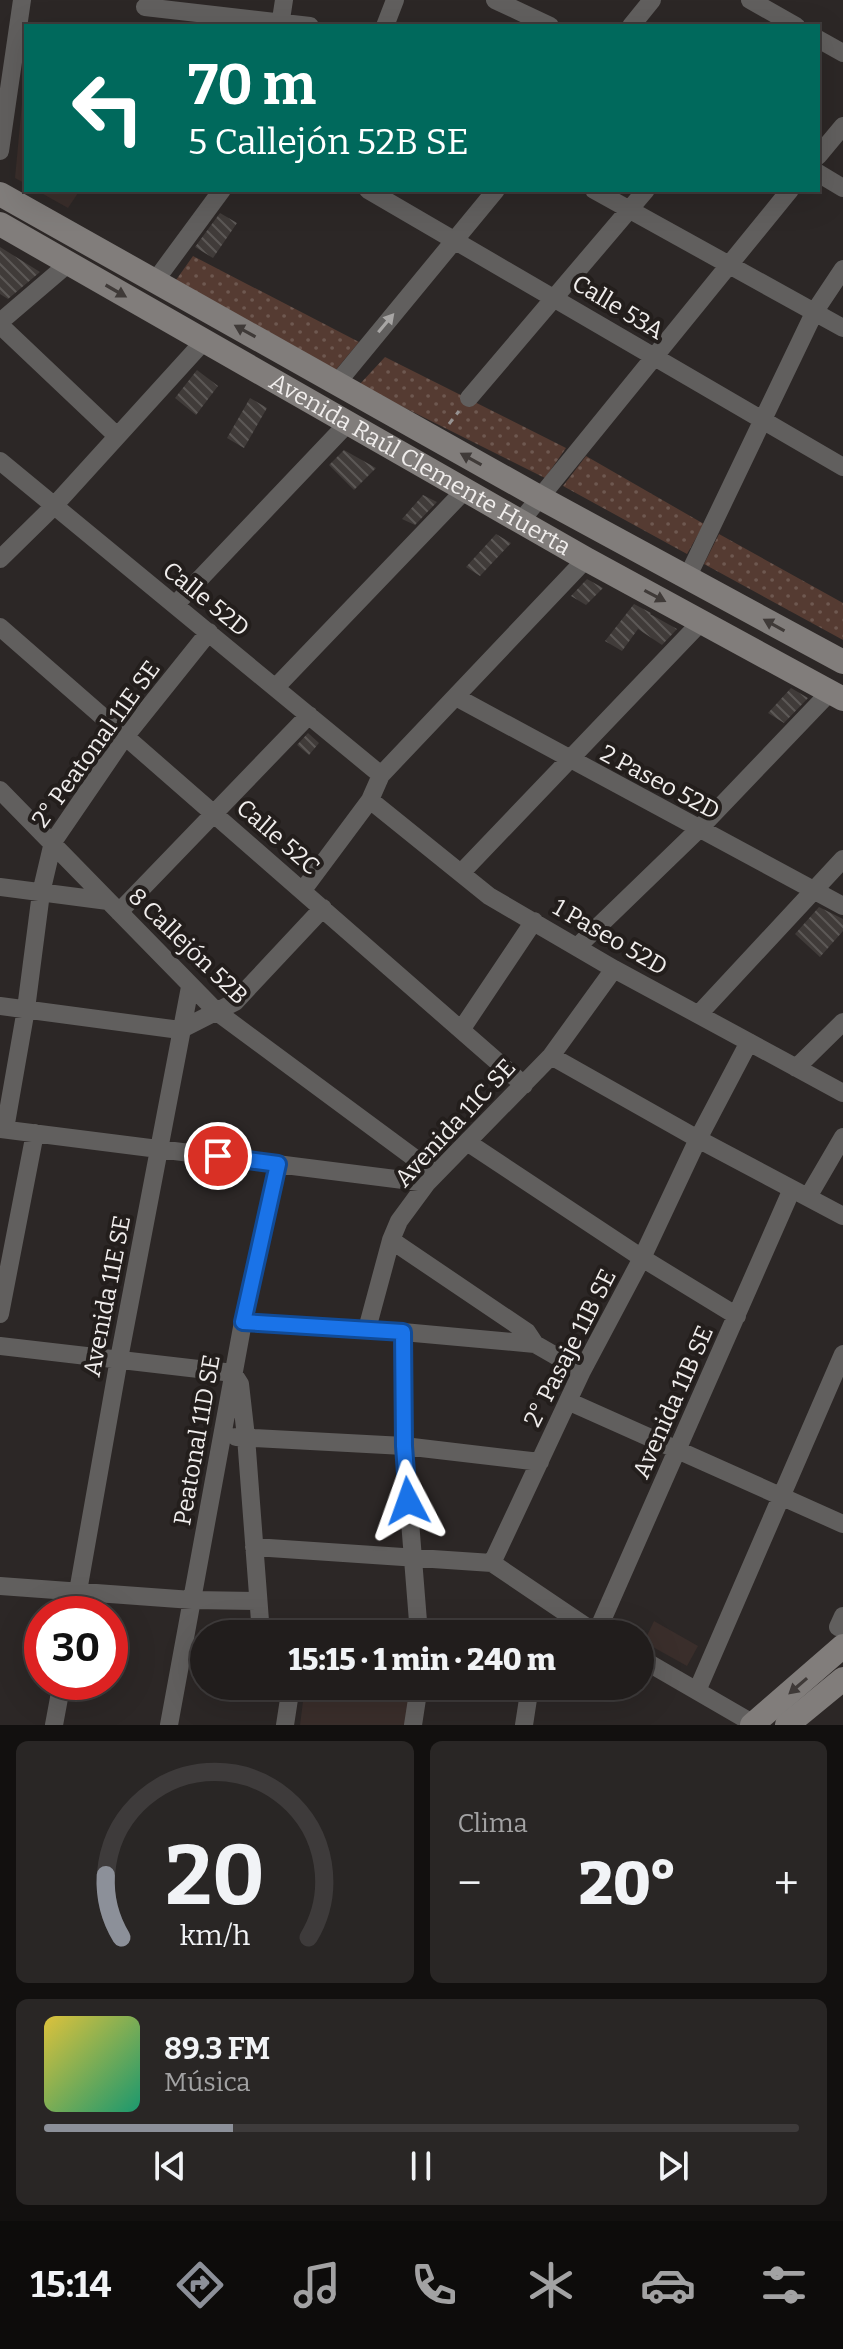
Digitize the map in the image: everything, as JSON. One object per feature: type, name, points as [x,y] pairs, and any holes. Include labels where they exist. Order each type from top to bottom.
[{"type":"main road","name":"Avenida Raúl Clemente Huerta","points":[[0,194],[539,497],[843,662]]},
{"type":"main road","name":"Avenida Raúl Clemente Huerta","points":[[0,224],[520,522],[836,696]]},
{"type":"main road","points":[[753,1724],[841,1629]]},
{"type":"main road","points":[[787,1725],[843,1679]]},
{"type":"street","points":[[0,151],[11,95],[22,0]]},
{"type":"street","points":[[141,24],[145,3],[280,24],[284,0]]},
{"type":"street","points":[[386,24],[395,0]]},
{"type":"street","points":[[495,0],[546,24]]},
{"type":"street","points":[[633,24],[652,0]]},
{"type":"street","points":[[750,0],[789,24]]},
{"type":"street","points":[[820,40],[843,53]]},
{"type":"street","points":[[820,154],[843,126]]},
{"type":"street","points":[[820,174],[843,188]]},
{"type":"street","points":[[155,281],[221,192]]},
{"type":"street","name":"Calle 53A","points":[[371,192],[843,467]]},
{"type":"street","points":[[337,383],[494,192]]},
{"type":"street","points":[[598,192],[843,328]]},
{"type":"street","points":[[469,398],[644,192]]},
{"type":"street","points":[[520,522],[788,192]]},
{"type":"street","points":[[69,263],[0,323],[117,436]]},
{"type":"street","points":[[687,578],[815,311],[843,269]]},
{"type":"street","points":[[0,559],[53,507],[204,341]]},
{"type":"street","points":[[175,605],[348,423]]},
{"type":"street","name":"Calle 52D","points":[[0,461],[381,775]]},
{"type":"street","points":[[276,687],[465,490]]},
{"type":"street","points":[[303,890],[370,800],[381,775],[586,559]]},
{"type":"street","points":[[461,873],[702,621]]},
{"type":"street","name":"Calle 52C","points":[[0,627],[524,1085]]},
{"type":"street","name":"2° Peatonal 11E SE","points":[[3,1129],[26,1009],[41,893],[53,842],[124,738],[209,632]]},
{"type":"street","points":[[578,946],[836,696]]},
{"type":"street","name":"2 Paseo 52D","points":[[456,697],[698,830],[815,888],[843,906]]},
{"type":"street","points":[[0,887],[113,906],[214,814],[309,715]]},
{"type":"street","name":"8 Callejón 52B","points":[[0,790],[217,1012],[432,1179]]},
{"type":"street","name":"1 Paseo 52D","points":[[370,800],[489,896],[614,969],[843,1093]]},
{"type":"street","points":[[699,1014],[843,859]]},
{"type":"street","points":[[0,1006],[180,1030],[235,1002],[323,908]]},
{"type":"street","points":[[461,1030],[534,921]]},
{"type":"street","name":"Avenida 11C SE","points":[[367,1329],[399,1221],[432,1179],[551,1056],[614,969]]},
{"type":"street","name":"Avenida 11E SE","points":[[77,1596],[190,987]]},
{"type":"street","points":[[796,1068],[843,1022]]},
{"type":"street","name":"2° Pasaje 11B SE","points":[[492,1563],[582,1371],[749,1042]]},
{"type":"street","points":[[551,1056],[843,1216]]},
{"type":"street","points":[[3,1129],[278,1164],[432,1179]]},
{"type":"street","points":[[0,1314],[35,1133]]},
{"type":"street","name":"Avenida 11B SE","points":[[602,1620],[737,1316],[800,1193],[843,1137]]},
{"type":"street","points":[[467,1142],[642,1258],[737,1316]]},
{"type":"street","name":"Peatonal 11D SE","points":[[169,1725],[233,1373],[278,1164]]},
{"type":"street","points":[[391,1240],[527,1332],[535,1344]]},
{"type":"street","points":[[243,1322],[535,1344],[582,1371]]},
{"type":"street","points":[[403,1332],[404,1446],[418,1620]]},
{"type":"street","points":[[0,1346],[233,1373],[240,1384],[246,1437],[260,1620]]},
{"type":"street","points":[[697,1691],[843,1354]]},
{"type":"street","points":[[570,1402],[843,1524]]},
{"type":"street","points":[[222,1436],[404,1446],[540,1462]]},
{"type":"street","points":[[254,1547],[492,1563],[575,1620]]},
{"type":"street","points":[[0,1586],[192,1600],[258,1601]]},
{"type":"street","points":[[654,1666],[753,1724]]},
{"type":"street","points":[[654,1675],[672,1676]]},
{"type":"street","points":[[54,1725],[59,1700]]},
{"type":"street","points":[[285,1725],[289,1700]]},
{"type":"street","points":[[413,1725],[417,1700]]},
{"type":"street","points":[[524,1725],[528,1700]]},
{"type":"path","points":[[436,439],[469,398]]},
{"type":"shaded area","points":[[22,103],[24,183],[15,178]]},
{"type":"shaded area","points":[[40,192],[79,192],[68,208]]},
{"type":"shaded area","points":[[193,256],[359,342],[334,372],[176,280]]},
{"type":"shaded area","points":[[385,357],[566,448],[545,478],[359,385]]},
{"type":"shaded area","points":[[586,456],[704,524],[687,554],[563,486]]},
{"type":"shaded area","points":[[719,534],[843,603],[843,640],[704,564]]},
{"type":"shaded area","points":[[654,1621],[698,1646],[687,1666],[654,1648]]},
{"type":"shaded area","points":[[303,1700],[409,1700],[405,1725],[300,1725]]},
{"type":"building","points":[[220,213],[237,223],[213,258],[195,247]]},
{"type":"building","points":[[0,247],[40,272],[8,299],[0,294]]},
{"type":"building","points":[[197,370],[218,386],[196,415],[175,398]]},
{"type":"building","points":[[250,398],[267,408],[244,448],[227,438]]},
{"type":"building","points":[[344,450],[376,468],[354,490],[329,465]]},
{"type":"building","points":[[423,495],[437,502],[415,525],[402,519]]},
{"type":"building","points":[[496,534],[511,543],[480,576],[466,567]]},
{"type":"building","points":[[587,579],[603,588],[586,605],[571,596]]},
{"type":"building","points":[[634,604],[677,629],[662,645],[638,629],[622,651],[605,641]]},
{"type":"building","points":[[791,688],[808,698],[784,723],[768,713]]},
{"type":"building","points":[[308,733],[319,743],[309,755],[297,745]]},
{"type":"building","points":[[819,907],[843,919],[843,931],[820,957],[795,934]]},
{"type":"route","points":[[218,1156],[278,1164],[243,1322],[403,1332],[408,1501]]}]
